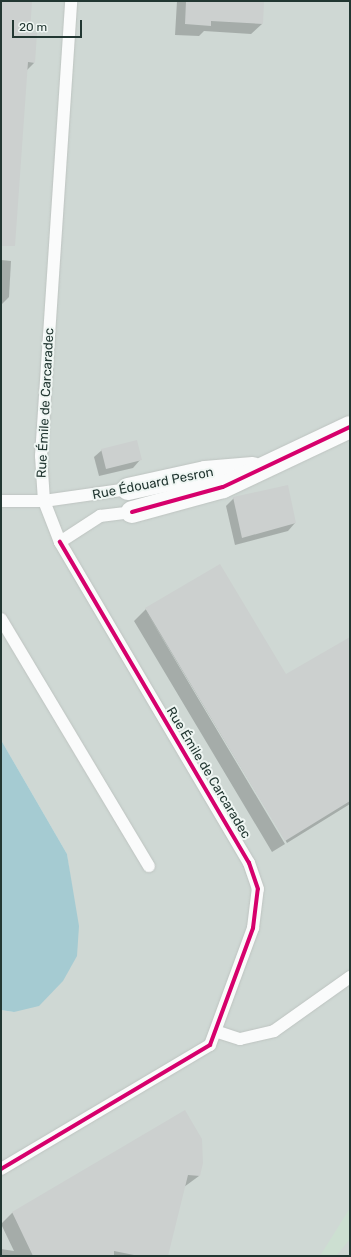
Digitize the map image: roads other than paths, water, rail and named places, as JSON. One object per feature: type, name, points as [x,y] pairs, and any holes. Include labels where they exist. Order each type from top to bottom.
[{"type":"street","name":"Rue Édouard Pesron","points":[[132,512],[210,492],[349,427]]},
{"type":"street","name":"Rue Édouard Pesron","points":[[128,489],[204,472],[262,468]]},
{"type":"lane","name":"Rue Émile de Carcaradec","points":[[1,1169],[210,1045],[218,1032],[252,928],[258,890],[250,863],[60,542],[44,501],[41,456],[71,1]]},
{"type":"lane","name":"Rue Édouard Pesron","points":[[1,501],[44,501],[128,489]]},
{"type":"lane","name":"Rue Édouard Pesron","points":[[60,542],[100,516],[132,512]]},
{"type":"lane","points":[[1,619],[149,866]]},
{"type":"lane","points":[[218,1032],[240,1039],[274,1031],[350,977]]},
{"type":"water","points":[[1,740],[67,854],[79,926],[77,956],[63,981],[39,1006],[14,1012],[1,1010]]}]
